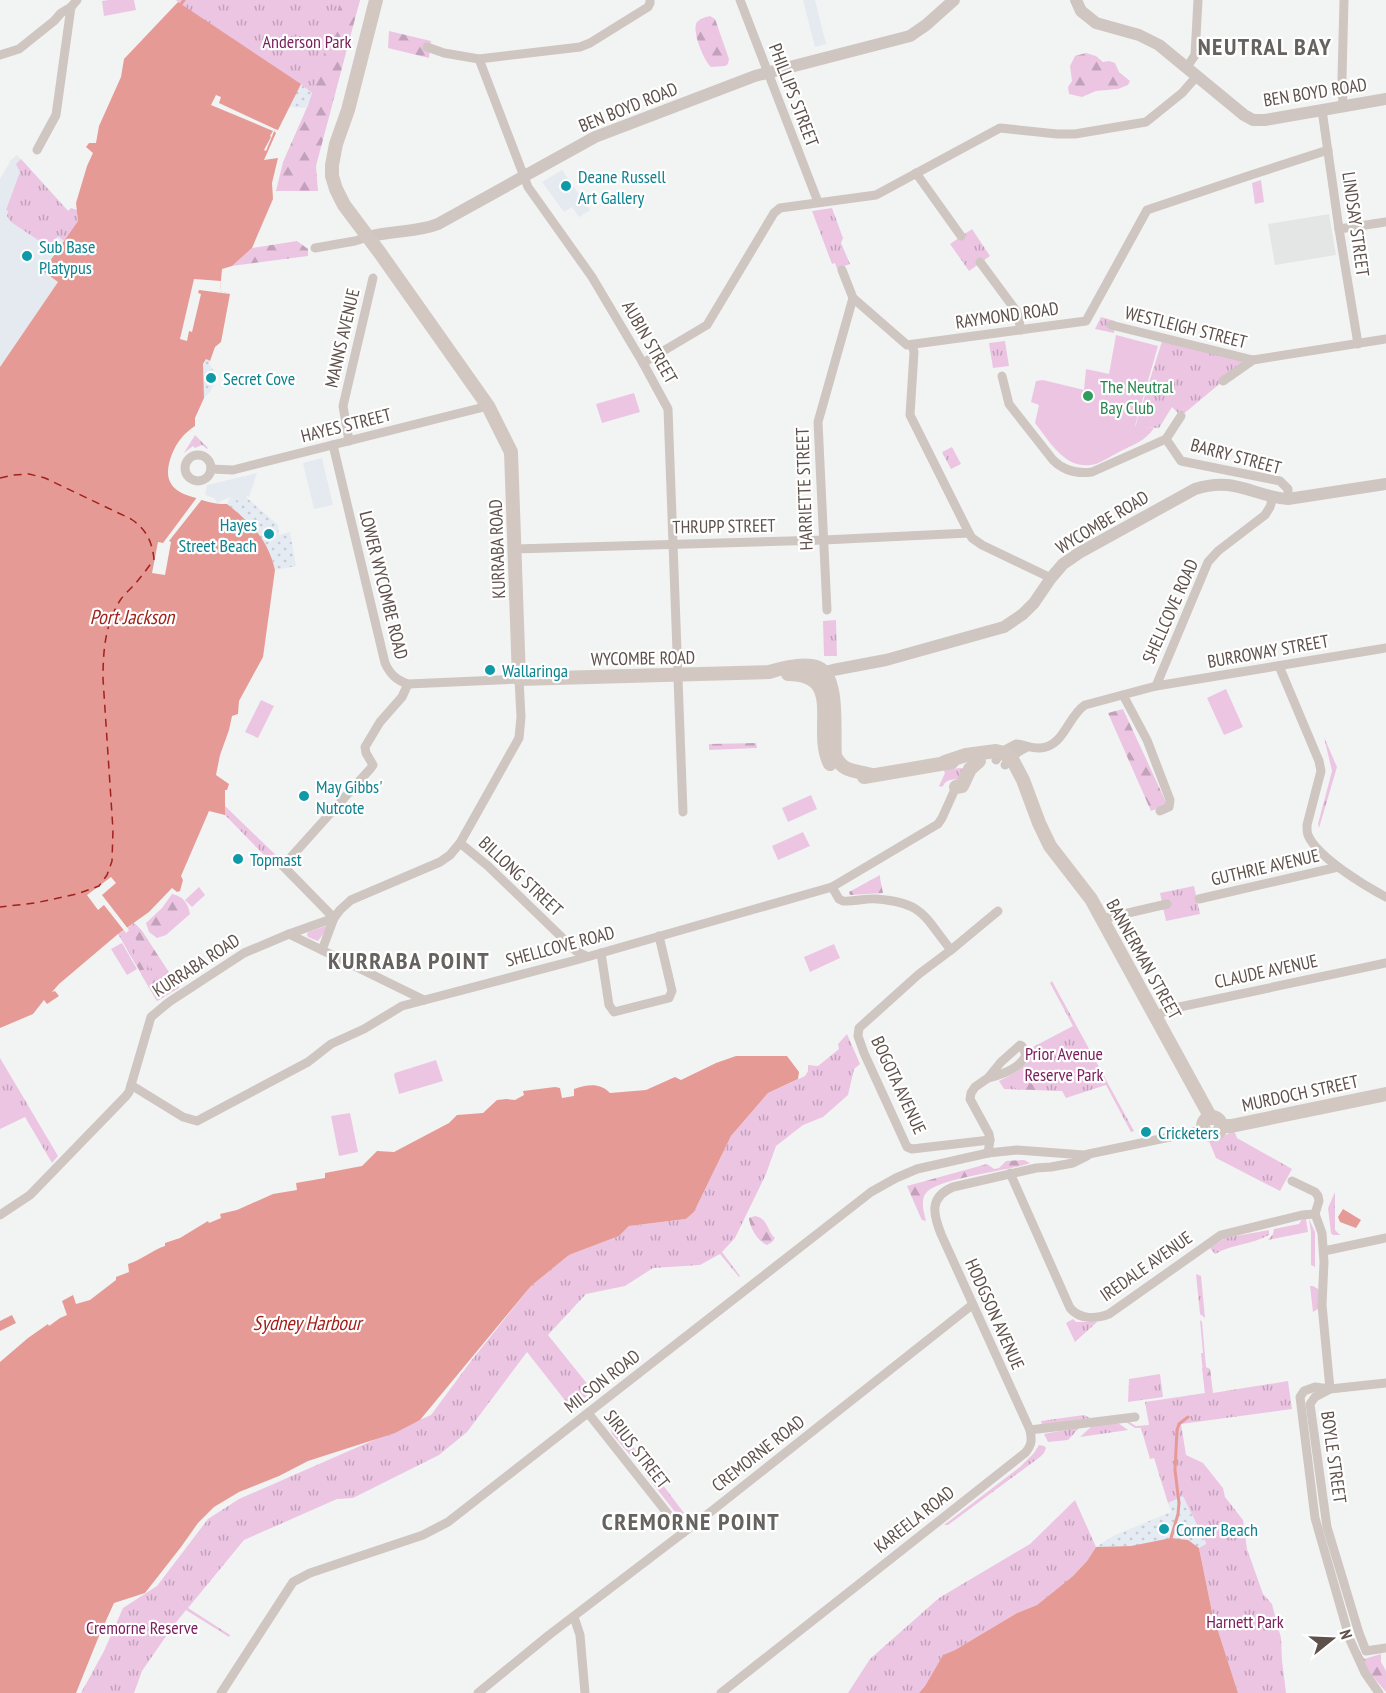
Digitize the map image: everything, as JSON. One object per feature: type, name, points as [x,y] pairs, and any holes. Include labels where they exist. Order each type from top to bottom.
[{"type":"main road","name":"KURRABA ROAD","points":[[367,0],[338,118],[331,171],[336,189],[349,213],[488,406],[511,452],[519,679]]},
{"type":"main road","name":"KURRABA ROAD","points":[[336,144],[348,110],[376,0]]},
{"type":"main road","name":"WYCOMBE ROAD","points":[[519,679],[769,672],[820,676]]},
{"type":"main road","points":[[820,676],[823,692],[824,745],[827,759],[833,770],[843,778],[857,778],[945,762],[980,753],[1003,759]]},
{"type":"main road","points":[[945,762],[1003,759]]},
{"type":"main road","name":"BANNERMAN STREET","points":[[1003,759],[1052,848],[1088,894],[1212,1124]]},
{"type":"main road","points":[[956,787],[962,786],[973,764],[979,761]]},
{"type":"main road","name":"MURDOCH STREET","points":[[1212,1124],[1231,1126],[1386,1094]]},
{"type":"street","points":[[428,47],[444,53],[479,59],[584,46],[648,7],[650,0]]},
{"type":"street","name":"PHILLIPS STREET","points":[[740,0],[818,202]]},
{"type":"street","name":"BEN BOYD ROAD","points":[[315,248],[355,241],[385,232],[432,227],[595,137],[768,73],[910,36],[954,0]]},
{"type":"street","name":"BEN BOYD ROAD","points":[[1076,0],[1081,11],[1091,20],[1139,35],[1159,45],[1253,120],[1386,99]]},
{"type":"street","points":[[1187,67],[1195,55],[1198,0]]},
{"type":"street","points":[[1343,106],[1344,0]]},
{"type":"street","points":[[0,55],[19,49],[74,4]]},
{"type":"street","points":[[37,150],[56,116],[74,4]]},
{"type":"street","name":"AUBIN STREET","points":[[479,59],[528,187],[592,277],[668,410],[683,812]]},
{"type":"street","points":[[643,363],[703,329],[710,322],[776,210],[876,195],[1000,128],[1076,134],[1146,122],[1182,93],[1197,76]]},
{"type":"street","name":"LINDSAY STREET","points":[[1322,110],[1358,344]]},
{"type":"street","name":"RAYMOND ROAD","points":[[912,345],[1086,321],[1147,210],[1328,150]]},
{"type":"street","points":[[916,173],[961,236]]},
{"type":"street","points":[[1339,229],[1386,222]]},
{"type":"street","points":[[980,262],[1017,312],[1021,330]]},
{"type":"street","points":[[842,270],[854,298],[907,345],[912,345],[914,352],[910,415],[972,538],[1051,578]]},
{"type":"street","name":"MANNS AVENUE","points":[[350,441],[343,406],[373,278]]},
{"type":"street","name":"HARRIETTE STREET","points":[[827,610],[818,422],[854,298]]},
{"type":"street","name":"WESTLEIGH STREET","points":[[1111,325],[1253,360]]},
{"type":"street","points":[[1223,381],[1253,360],[1386,339]]},
{"type":"street","points":[[1002,376],[1009,404],[1053,460],[1069,471],[1092,472],[1166,439]]},
{"type":"street","name":"HAYES STREET","points":[[211,469],[233,470],[488,406]]},
{"type":"street","name":"BARRY STREET","points":[[1181,416],[1166,439],[1181,461],[1280,481],[1288,489],[1288,499]]},
{"type":"street","name":"LOWER WYCOMBE ROAD","points":[[333,445],[389,672],[399,681],[408,684],[519,679]]},
{"type":"street","name":"WYCOMBE ROAD","points":[[820,676],[1004,627],[1034,603],[1063,564],[1195,489],[1216,484],[1230,484],[1273,497],[1288,499],[1386,484]]},
{"type":"street","name":"SHELLCOVE ROAD","points":[[1003,759],[1016,744],[1042,748],[1051,745],[1060,737],[1082,707],[1156,686],[1208,562],[1218,551],[1265,515],[1273,497]]},
{"type":"street","name":"THRUPP STREET","points":[[515,549],[824,540],[969,533]]},
{"type":"street","name":"BURROWAY STREET","points":[[1156,686],[1386,648]]},
{"type":"street","points":[[1279,666],[1319,761],[1321,771],[1307,825],[1307,834],[1338,867],[1365,886],[1386,897]]},
{"type":"street","name":"KURRABA ROAD","points":[[322,950],[334,918],[351,900],[440,862],[450,855],[460,843],[519,738],[521,730],[519,679]]},
{"type":"street","points":[[334,918],[282,866],[371,768],[373,765],[365,750],[367,742],[380,722],[402,697],[408,684]]},
{"type":"street","points":[[1123,695],[1147,740],[1170,800],[1169,807],[1160,811]]},
{"type":"street","name":"SHELLCOVE ROAD","points":[[131,1085],[183,1117],[197,1121],[308,1062],[331,1044],[364,1029],[398,1008],[832,887],[939,823],[956,787]]},
{"type":"street","name":"BILLONG STREET","points":[[460,843],[488,866],[576,951],[586,956]]},
{"type":"street","name":"GUTHRIE AVENUE","points":[[1199,899],[1338,867]]},
{"type":"street","points":[[832,887],[839,899],[843,901],[876,899],[909,905],[918,909],[927,917],[951,950]]},
{"type":"street","points":[[1102,919],[1167,904]]},
{"type":"street","name":"BOGOTA AVENUE","points":[[990,1140],[912,1149],[907,1147],[858,1036],[859,1029],[919,974],[998,911]]},
{"type":"street","name":"KURRABA ROAD","points":[[0,1215],[38,1188],[126,1096],[151,1017],[169,1002],[244,953],[334,918]]},
{"type":"street","points":[[289,934],[424,999]]},
{"type":"street","points":[[601,953],[609,1005],[614,1012],[669,998],[672,991],[659,936]]},
{"type":"street","name":"CLAUDE AVENUE","points":[[1155,1016],[1170,1009],[1386,963]]},
{"type":"street","points":[[987,1078],[975,1087],[970,1096],[987,1130],[990,1140],[988,1153]]},
{"type":"street","name":"MURDOCH STREET","points":[[1042,1152],[1091,1154],[1189,1133],[1212,1124]]},
{"type":"street","name":"MILSON ROAD","points":[[221,1693],[293,1582],[310,1573],[423,1535],[443,1525],[871,1192],[917,1169],[988,1153],[1017,1150],[1042,1152]]},
{"type":"street","points":[[1036,1168],[1040,1163],[1042,1152]]},
{"type":"street","name":"MURDOCH STREET","points":[[934,1209],[938,1197],[946,1190],[959,1185],[1073,1162],[1091,1154]]},
{"type":"street","name":"IREDALE AVENUE","points":[[1010,1173],[1071,1308],[1081,1316],[1101,1317],[1109,1314],[1221,1234],[1315,1214]]},
{"type":"street","name":"BOYLE STREET","points":[[1292,1181],[1315,1192],[1318,1196],[1319,1201],[1315,1214],[1323,1233],[1322,1305],[1330,1389],[1312,1400],[1310,1410],[1327,1527],[1366,1651],[1386,1648]]},
{"type":"street","name":"HODGSON AVENUE","points":[[934,1209],[937,1223],[972,1305],[1030,1430]]},
{"type":"street","points":[[1324,1251],[1386,1238]]},
{"type":"street","name":"CREMORNE ROAD","points":[[478,1693],[972,1305]]},
{"type":"street","points":[[1379,1693],[1365,1673],[1350,1640],[1314,1518],[1300,1397],[1304,1391],[1316,1387],[1330,1389],[1386,1383]]},
{"type":"street","name":"SIRIUS STREET","points":[[588,1413],[683,1533]]},
{"type":"street","points":[[1030,1430],[1135,1417]]},
{"type":"street","name":"KAREELA ROAD","points":[[721,1693],[1025,1453],[1032,1442],[1030,1430]]},
{"type":"street","points":[[574,1617],[580,1635],[585,1693]]},
{"type":"shaded area","points":[[803,0],[815,0],[826,44],[815,47]]},
{"type":"shaded area","name":"Sub Base Platypus","points":[[17,155],[78,221],[50,276],[58,282],[0,367],[0,179],[9,162]]},
{"type":"shaded area","points":[[562,170],[590,210],[579,217],[572,207],[564,212],[542,182]]},
{"type":"shaded area","points":[[1329,214],[1336,255],[1275,265],[1268,224]]},
{"type":"shaded area","points":[[322,458],[333,505],[314,509],[303,463]]},
{"type":"shaded area","points":[[257,473],[249,497],[247,496],[243,503],[230,497],[217,503],[214,498],[205,495],[207,485]]},
{"type":"green space","points":[[134,0],[136,10],[104,16],[102,1]]},
{"type":"green space","name":"Anderson Park","points":[[176,0],[360,0],[329,99],[312,93]]},
{"type":"green space","points":[[341,0],[360,0],[316,166],[318,191],[276,191],[283,162],[308,105]]},
{"type":"green space","points":[[710,16],[715,19],[729,59],[725,66],[711,67],[708,64],[697,38],[697,22]]},
{"type":"green space","points":[[389,31],[431,41],[429,58],[388,48]]},
{"type":"green space","points":[[1086,53],[1096,56],[1103,62],[1115,63],[1119,72],[1130,81],[1128,85],[1118,89],[1096,91],[1082,97],[1069,94],[1068,87],[1072,81],[1070,66],[1075,56]]},
{"type":"green space","points":[[21,159],[68,211],[71,208],[77,210],[78,221],[64,241],[58,236],[50,248],[11,222],[7,216],[8,211],[6,210],[20,172],[16,164]]},
{"type":"green space","points":[[1261,180],[1264,202],[1255,204],[1252,183]]},
{"type":"green space","points":[[832,208],[843,238],[841,243],[850,264],[837,269],[835,263],[832,264],[812,211]]},
{"type":"green space","points":[[972,229],[990,256],[969,271],[950,244]]},
{"type":"green space","points":[[297,241],[308,249],[308,256],[232,266],[252,248]]},
{"type":"green space","points":[[1101,317],[1115,321],[1114,333],[1095,329]]},
{"type":"green space","name":"The Neutral Bay Club","points":[[1116,335],[1158,346],[1135,426],[1154,428],[1139,442],[1099,463],[1076,464],[1053,447],[1035,423],[1039,405],[1031,402],[1036,381],[1043,380],[1084,390],[1086,369],[1109,374]]},
{"type":"green space","points":[[1163,338],[1253,360],[1223,381],[1181,416],[1172,407],[1159,428],[1135,427]]},
{"type":"green space","points":[[1005,341],[1009,366],[993,368],[989,343]]},
{"type":"green space","points":[[634,393],[640,412],[602,423],[596,404]]},
{"type":"green space","points":[[195,435],[208,448],[202,445],[195,448],[193,446],[184,453]]},
{"type":"green space","points":[[952,447],[961,464],[951,469],[942,452]]},
{"type":"green space","points":[[836,620],[837,656],[824,656],[823,621]]},
{"type":"green space","points":[[1226,689],[1243,727],[1224,735],[1207,698]]},
{"type":"green space","points":[[261,700],[274,706],[258,738],[245,732]]},
{"type":"green space","points":[[1123,709],[1165,800],[1165,806],[1151,811],[1108,713]]},
{"type":"green space","points":[[1324,737],[1337,767],[1319,828],[1318,824],[1332,771]]},
{"type":"green space","points":[[756,743],[757,748],[709,750],[709,744]]},
{"type":"green space","points":[[964,768],[961,780],[950,780],[942,787],[939,786],[945,773],[943,769]]},
{"type":"green space","points":[[811,795],[817,809],[788,822],[782,808]]},
{"type":"green space","points":[[224,805],[281,860],[274,857],[270,861],[225,815]]},
{"type":"green space","points":[[803,832],[810,846],[778,860],[772,846]]},
{"type":"green space","points":[[880,875],[883,893],[850,895],[849,892]]},
{"type":"green space","points":[[1194,886],[1200,914],[1166,921],[1160,893]]},
{"type":"green space","points":[[199,887],[205,895],[192,907],[185,900]]},
{"type":"green space","points":[[172,894],[184,901],[190,914],[166,935],[157,938],[149,932],[146,923],[162,908]]},
{"type":"green space","points":[[134,923],[142,931],[179,988],[157,1001],[118,934]]},
{"type":"green space","points":[[134,923],[142,931],[179,988],[165,993],[137,942],[134,935]]},
{"type":"green space","points":[[326,926],[327,929],[318,941],[308,937],[308,932]]},
{"type":"green space","points":[[122,943],[137,969],[127,975],[111,949]]},
{"type":"green space","points":[[135,944],[148,968],[140,971],[127,949],[129,948],[133,954],[137,951]]},
{"type":"green space","points":[[834,944],[840,958],[810,972],[804,957]]},
{"type":"green space","points":[[149,970],[164,997],[157,1001],[141,974]]},
{"type":"green space","name":"Prior Avenue Reserve Park","points":[[1052,981],[1134,1131],[1131,1132],[1106,1085],[1066,1098],[1062,1091],[1004,1089],[999,1081],[1026,1064],[1031,1048],[1073,1026],[1050,983]]},
{"type":"green space","name":"Cremorne Reserve","points":[[847,1034],[860,1064],[854,1069],[848,1095],[823,1117],[803,1125],[776,1146],[766,1174],[735,1238],[722,1252],[739,1277],[720,1254],[700,1265],[653,1268],[625,1286],[586,1294],[548,1335],[593,1391],[571,1408],[527,1352],[467,1432],[439,1455],[353,1498],[337,1499],[244,1540],[188,1608],[230,1635],[229,1637],[186,1610],[142,1671],[134,1693],[81,1693],[104,1651],[123,1608],[157,1586],[208,1519],[239,1499],[431,1415],[531,1286],[569,1255],[619,1236],[629,1226],[686,1219],[694,1212],[731,1136],[768,1093],[805,1076],[808,1065],[818,1066],[839,1049],[838,1044]]},
{"type":"green space","points":[[1086,1053],[1090,1060],[1087,1065],[1058,1081],[1054,1074],[1081,1061]]},
{"type":"green space","points":[[0,1058],[58,1156],[52,1163],[25,1117],[0,1129]]},
{"type":"green space","points":[[436,1060],[443,1081],[399,1094],[395,1073]]},
{"type":"green space","points":[[1090,1065],[1098,1079],[1069,1094],[1062,1080]]},
{"type":"green space","points":[[1035,1077],[1036,1090],[1016,1089],[1012,1084],[1013,1082]]},
{"type":"green space","points":[[14,1097],[14,1110],[25,1116],[4,1126],[0,1104]]},
{"type":"green space","points":[[350,1113],[358,1152],[339,1156],[331,1116]]},
{"type":"green space","points":[[1234,1130],[1237,1138],[1292,1169],[1280,1191],[1216,1158],[1208,1139],[1219,1139]]},
{"type":"green space","points":[[1024,1160],[1030,1163],[958,1179],[933,1188],[926,1193],[923,1199],[926,1221],[922,1220],[907,1186],[987,1164],[994,1169],[999,1168],[1006,1161]]},
{"type":"green space","points":[[1335,1192],[1335,1230],[1340,1235],[1331,1233],[1328,1208]]},
{"type":"green space","points":[[755,1216],[765,1222],[775,1238],[767,1245],[758,1238],[751,1226],[749,1218]]},
{"type":"green space","points":[[1302,1219],[1306,1219],[1308,1232],[1268,1240],[1274,1229],[1299,1224]]},
{"type":"green space","points":[[1309,1219],[1315,1232],[1315,1267],[1311,1265]]},
{"type":"green space","points":[[1269,1230],[1269,1235],[1215,1254],[1210,1248],[1225,1238]]},
{"type":"green space","points":[[1196,1274],[1201,1276],[1205,1318],[1200,1314]]},
{"type":"green space","points":[[1310,1286],[1318,1289],[1318,1309],[1313,1312]]},
{"type":"green space","points":[[1073,1319],[1076,1322],[1097,1322],[1075,1342],[1066,1323]]},
{"type":"green space","points":[[1200,1320],[1206,1367],[1210,1369],[1212,1393],[1205,1393]]},
{"type":"green space","name":"Harnett Park","points":[[1202,1368],[1210,1369],[1213,1393],[1288,1381],[1292,1409],[1181,1424],[1186,1455],[1203,1463],[1223,1488],[1225,1497],[1243,1520],[1247,1549],[1263,1594],[1272,1604],[1281,1638],[1286,1693],[1238,1693],[1212,1612],[1199,1548],[1206,1543],[1183,1497],[1168,1503],[1154,1458],[1150,1459],[1141,1428],[1135,1428],[1124,1421],[1136,1426],[1149,1425],[1145,1402],[1205,1393]]},
{"type":"green space","points":[[1160,1374],[1163,1397],[1128,1402],[1129,1379]]},
{"type":"green space","points":[[1084,1415],[1090,1418],[1042,1425],[1041,1421]]},
{"type":"green space","points":[[611,1419],[639,1454],[631,1456],[612,1434]]},
{"type":"green space","points":[[1118,1423],[1128,1430],[1080,1437],[1092,1426]]},
{"type":"green space","points":[[1080,1427],[1068,1440],[1048,1442],[1044,1434]]},
{"type":"green space","points":[[1039,1445],[1046,1448],[1040,1457],[948,1525],[944,1525],[1020,1467]]},
{"type":"green space","points":[[650,1468],[684,1513],[679,1517],[646,1475]]},
{"type":"green space","points":[[1075,1500],[1096,1547],[1073,1576],[1037,1605],[1017,1613],[943,1655],[919,1693],[848,1693],[870,1659],[939,1598],[1030,1544]]},
{"type":"green space","points":[[1356,1644],[1364,1659],[1381,1654],[1381,1662],[1386,1671],[1386,1692],[1363,1665]]},
{"type":"sand","points":[[301,84],[312,93],[306,108],[288,107]]},
{"type":"sand","name":"Secret Cove","points":[[206,359],[210,361],[209,364],[218,377],[204,398],[202,369]]},
{"type":"sand","name":"Hayes Street Beach","points":[[230,497],[243,503],[246,497],[278,525],[279,535],[290,532],[296,566],[275,570],[272,559],[247,520],[227,504]]},
{"type":"sand","name":"Corner Beach","points":[[1183,1496],[1206,1544],[1199,1548],[1172,1539],[1140,1545],[1096,1547],[1115,1535],[1171,1512],[1168,1503]]},
{"type":"water","name":"Port Jackson","points":[[178,2],[301,84],[278,130],[274,131],[276,133],[264,160],[278,158],[272,183],[273,199],[252,248],[232,266],[222,269],[220,291],[230,294],[221,342],[215,347],[210,361],[206,359],[203,364],[204,398],[195,418],[195,426],[176,446],[168,471],[171,484],[180,492],[208,502],[227,504],[251,525],[268,549],[275,570],[263,657],[239,701],[238,714],[232,716],[220,755],[216,775],[229,784],[225,790],[225,815],[209,811],[181,876],[183,880],[180,891],[177,892],[172,888],[149,912],[118,934],[59,984],[52,992],[55,991],[59,996],[47,1004],[44,1000],[33,1014],[0,1028],[0,367],[58,282],[43,271],[78,221],[76,203],[93,153],[86,147],[89,143],[96,143],[99,126],[121,77],[124,59]]},
{"type":"water","name":"Sydney Harbour","points":[[736,1056],[787,1056],[799,1072],[798,1079],[768,1093],[731,1136],[694,1212],[686,1219],[629,1226],[619,1236],[569,1255],[531,1286],[420,1420],[395,1433],[308,1461],[239,1492],[214,1507],[198,1523],[145,1593],[114,1603],[76,1693],[0,1693],[0,1362],[28,1338],[48,1324],[49,1326],[67,1315],[62,1301],[73,1295],[76,1304],[90,1300],[116,1280],[116,1277],[129,1272],[128,1264],[208,1221],[209,1223],[221,1218],[220,1214],[237,1210],[273,1194],[297,1190],[296,1183],[325,1178],[325,1173],[362,1166],[377,1151],[394,1152],[449,1123],[457,1115],[483,1113],[497,1100],[515,1100],[524,1095],[523,1091],[555,1087],[560,1088],[562,1098],[574,1096],[574,1089],[588,1086],[602,1087],[610,1093],[646,1090],[675,1077],[681,1080]]},
{"type":"water","points":[[1343,1209],[1361,1220],[1356,1228],[1340,1222],[1338,1217]]},
{"type":"water","points":[[12,1315],[16,1323],[0,1331],[0,1321]]},
{"type":"water","points":[[1171,1538],[1188,1540],[1199,1548],[1212,1612],[1238,1693],[919,1693],[943,1655],[1017,1613],[1037,1605],[1073,1576],[1096,1547],[1131,1546]]},
{"type":"pier","points":[[216,95],[221,97],[219,103],[275,129],[266,151],[264,150],[273,131],[211,105]]},
{"type":"pier","points":[[194,279],[221,281],[220,291],[230,294],[199,290],[198,293],[201,294],[192,332],[189,331],[187,341],[180,339]]},
{"type":"pier","points":[[198,496],[203,498],[169,541],[171,542],[165,575],[152,573],[158,542],[163,543]]},
{"type":"pier","points":[[111,877],[116,883],[102,895],[129,930],[126,933],[104,905],[98,910],[87,895]]},
{"type":"waterway","points":[[181,4],[184,0]]},
{"type":"waterway","points":[[1171,1538],[1179,1503],[1175,1470],[1177,1430],[1179,1424],[1188,1417]]},
{"type":"ferry route","points":[[0,478],[29,474],[45,478],[131,519],[147,536],[154,559],[121,599],[111,618],[104,648],[103,679],[113,830],[112,861],[107,875],[99,886],[77,894],[35,903],[0,907]]},
{"type":"place","name":"Deane Russell Art Gallery","points":[[566,186]]},
{"type":"place","name":"Sub Base Platypus","points":[[27,256]]},
{"type":"place","name":"Secret Cove","points":[[211,378]]},
{"type":"place","name":"The Neutral Bay Club","points":[[1088,396]]},
{"type":"place","name":"Hayes Street Beach","points":[[269,534]]},
{"type":"place","name":"Wallaringa","points":[[490,670]]},
{"type":"place","name":"May Gibbs' Nutcote","points":[[304,796]]},
{"type":"place","name":"Topmast","points":[[238,859]]},
{"type":"place","name":"Cricketers","points":[[1146,1132]]},
{"type":"place","name":"Corner Beach","points":[[1164,1529]]},
{"type":"district","name":"NEUTRAL BAY","points":[[1265,46]]},
{"type":"district","name":"KURRABA POINT","points":[[409,960]]},
{"type":"district","name":"CREMORNE POINT","points":[[691,1521]]}]
